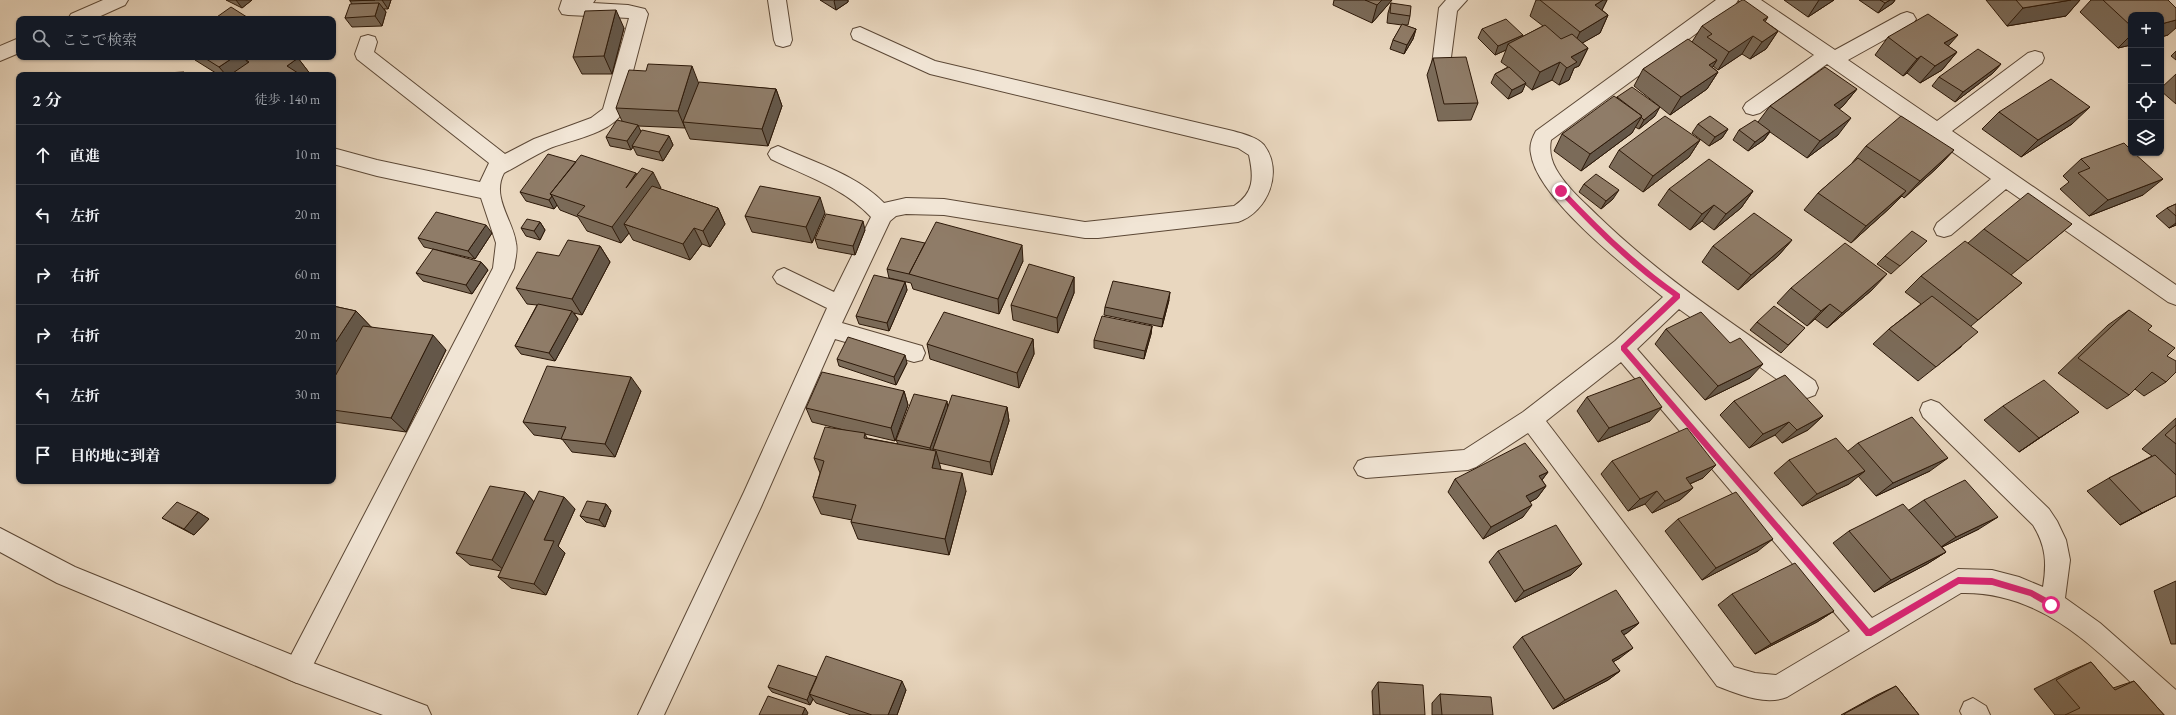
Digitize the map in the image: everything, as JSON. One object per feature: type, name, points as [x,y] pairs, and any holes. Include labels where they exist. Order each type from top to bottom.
[{"type":"street","points":[[84,16],[119,0]]},
{"type":"street","points":[[297,670],[503,268],[506,244],[488,192],[493,173],[504,164],[541,144],[598,123],[612,113],[639,14],[628,11],[568,8],[569,4],[586,0]]},
{"type":"street","points":[[777,0],[784,40]]},
{"type":"street","points":[[1441,65],[1448,8],[1458,0]]},
{"type":"street","points":[[1729,0],[1543,136],[1540,145],[1542,160],[1548,173],[1561,191],[1595,226],[1658,282],[1807,388]]},
{"type":"street","points":[[1748,0],[2173,292]]},
{"type":"street","points":[[1753,108],[1831,56],[1907,19]]},
{"type":"street","points":[[650,715],[753,499],[839,304],[882,215],[891,209],[906,206],[944,207],[1085,230],[1106,229],[1238,214],[1252,205],[1260,192],[1262,175],[1256,150],[1232,138],[930,67],[860,34]]},
{"type":"street","points":[[368,42],[364,54],[504,164]]},
{"type":"street","points":[[0,54],[16,46]]},
{"type":"street","points":[[1939,130],[2035,58]]},
{"type":"street","points":[[778,154],[852,189],[865,197],[882,215]]},
{"type":"street","points":[[336,157],[377,168],[488,192]]},
{"type":"street","points":[[1944,229],[2006,178]]},
{"type":"street","points":[[784,277],[839,304]]},
{"type":"street","points":[[1366,468],[1468,460],[1532,419],[1623,348],[1678,296]]},
{"type":"street","points":[[829,328],[914,353]]},
{"type":"street","points":[[1623,348],[1868,634]]},
{"type":"street","points":[[1931,410],[2041,517],[2049,529],[2058,548],[2059,567],[2051,605]]},
{"type":"street","points":[[1532,419],[1726,677],[1755,686],[1778,688],[1958,581],[1992,582],[2032,594],[2080,621],[2176,708]]},
{"type":"street","points":[[0,539],[66,575],[297,670],[418,715]]},
{"type":"building","points":[[350,0],[375,0],[350,1]]},
{"type":"building","points":[[1365,0],[1382,0],[1377,5]]},
{"type":"building","points":[[1540,0],[1603,0],[1595,5],[1608,15],[1580,32]]},
{"type":"building","points":[[1742,0],[1768,17],[1763,20],[1778,31],[1762,42],[1753,36],[1729,52],[1707,37],[1712,34],[1702,26]]},
{"type":"building","points":[[1880,0],[1890,0],[1885,3]]},
{"type":"building","points":[[2016,0],[2071,0],[2023,8]]},
{"type":"building","points":[[2103,0],[2168,0],[2176,8],[2176,20],[2164,23],[2164,12],[2128,12],[2128,23]]},
{"type":"building","points":[[379,3],[375,16],[345,18],[350,4]]},
{"type":"building","points":[[1391,3],[1411,6],[1410,16],[1390,13]]},
{"type":"building","points":[[231,7],[245,16],[218,16]]},
{"type":"building","points":[[616,10],[604,56],[573,57],[585,11]]},
{"type":"building","points":[[1928,14],[1958,35],[1944,43],[1957,52],[1935,66],[1921,56],[1917,59],[1888,37]]},
{"type":"building","points":[[1506,19],[1523,35],[1498,46],[1482,29]]},
{"type":"building","points":[[1402,24],[1416,29],[1407,45],[1393,40]]},
{"type":"building","points":[[1545,25],[1561,39],[1572,34],[1588,48],[1571,57],[1577,62],[1567,68],[1560,62],[1540,72],[1508,44]]},
{"type":"building","points":[[1688,39],[1717,60],[1709,65],[1718,72],[1681,97],[1643,69]]},
{"type":"building","points":[[1978,49],[2001,64],[1963,92],[1939,77]]},
{"type":"building","points":[[1466,57],[1478,103],[1444,104],[1433,58]]},
{"type":"building","points":[[208,60],[230,60],[219,67]]},
{"type":"building","points":[[246,60],[295,60],[287,66],[296,72],[234,72],[249,62]]},
{"type":"building","points":[[648,64],[692,66],[678,111],[616,108],[629,70],[646,71]]},
{"type":"building","points":[[1509,67],[1526,83],[1512,90],[1495,74]]},
{"type":"building","points":[[1825,67],[1857,89],[1834,105],[1851,118],[1820,141],[1770,106]]},
{"type":"building","points":[[2051,79],[2090,107],[2038,140],[1999,112]]},
{"type":"building","points":[[699,82],[776,89],[762,129],[683,122]]},
{"type":"building","points":[[1632,87],[1660,107],[1644,120],[1641,117],[1642,116],[1617,97]]},
{"type":"building","points":[[1614,96],[1642,116],[1590,154],[1562,134]]},
{"type":"building","points":[[1665,116],[1700,140],[1653,176],[1619,150]]},
{"type":"building","points":[[1710,116],[1728,129],[1715,137],[1698,124]]},
{"type":"building","points":[[1901,116],[1954,150],[1920,181],[1866,146]]},
{"type":"building","points":[[617,120],[638,125],[627,141],[606,137]]},
{"type":"building","points":[[1755,120],[1770,131],[1755,142],[1739,130]]},
{"type":"building","points":[[642,130],[669,136],[659,152],[632,146]]},
{"type":"building","points":[[2124,143],[2128,147],[2128,156],[2137,156],[2163,179],[2108,200],[2078,173],[2090,168],[2081,159]]},
{"type":"building","points":[[548,154],[576,162],[550,194],[552,196],[549,200],[520,192]]},
{"type":"building","points":[[581,155],[636,173],[626,188],[642,168],[653,172],[612,227],[577,215],[585,206],[550,194]]},
{"type":"building","points":[[1858,158],[1906,191],[1866,226],[1818,193]]},
{"type":"building","points":[[1709,159],[1753,191],[1726,214],[1714,205],[1702,214],[1669,189]]},
{"type":"building","points":[[1596,174],[1619,190],[1606,201],[1584,184]]},
{"type":"building","points":[[652,186],[718,208],[703,231],[694,228],[683,244],[624,224]]},
{"type":"building","points":[[760,186],[820,197],[806,227],[745,216]]},
{"type":"building","points":[[2028,193],[2072,224],[2028,261],[1984,229]]},
{"type":"building","points":[[2176,204],[2176,216],[2167,208]]},
{"type":"building","points":[[436,212],[486,225],[468,251],[418,238]]},
{"type":"building","points":[[1754,213],[1792,240],[1751,275],[1713,246]]},
{"type":"building","points":[[826,214],[863,221],[853,246],[815,239]]},
{"type":"building","points":[[527,219],[540,222],[534,231],[521,228]]},
{"type":"building","points":[[936,222],[1022,245],[998,299],[909,274]]},
{"type":"building","points":[[1912,231],[1927,241],[1900,266],[1885,256]]},
{"type":"building","points":[[901,238],[925,243],[909,274],[887,269]]},
{"type":"building","points":[[568,240],[600,246],[572,299],[516,288],[537,252],[559,256]]},
{"type":"building","points":[[1965,241],[2022,283],[1978,320],[1921,276]]},
{"type":"building","points":[[1845,243],[1887,274],[1842,313],[1830,304],[1821,311],[1791,288]]},
{"type":"building","points":[[433,249],[481,262],[466,285],[416,273]]},
{"type":"building","points":[[1029,264],[1074,277],[1057,318],[1011,305]]},
{"type":"building","points":[[874,275],[905,282],[887,323],[856,316]]},
{"type":"building","points":[[1113,281],[1170,292],[1163,319],[1105,307]]},
{"type":"building","points":[[1932,296],[1978,332],[1936,367],[1889,329]]},
{"type":"building","points":[[538,304],[572,311],[549,353],[515,346]]},
{"type":"building","points":[[1774,306],[1805,328],[1788,345],[1757,322]]},
{"type":"building","points":[[336,307],[356,311],[336,341]]},
{"type":"building","points":[[2129,310],[2152,326],[2148,330],[2175,348],[2167,356],[2176,361],[2176,372],[2166,382],[2152,372],[2129,395],[2078,358]]},
{"type":"building","points":[[944,312],[1033,339],[1017,373],[927,344]]},
{"type":"building","points":[[1701,312],[1730,343],[1740,338],[1763,364],[1718,386],[1666,329]]},
{"type":"building","points":[[1102,316],[1152,326],[1145,351],[1094,340]]},
{"type":"building","points":[[363,326],[433,335],[391,418],[336,410],[336,375]]},
{"type":"building","points":[[848,337],[905,355],[894,377],[837,359]]},
{"type":"building","points":[[547,366],[631,377],[605,444],[561,439],[566,427],[523,422]]},
{"type":"building","points":[[822,372],[904,391],[891,428],[806,408]]},
{"type":"building","points":[[1785,375],[1823,416],[1797,430],[1789,422],[1763,434],[1734,401]]},
{"type":"building","points":[[1640,377],[1662,407],[1609,428],[1587,397]]},
{"type":"building","points":[[2044,380],[2079,412],[2039,438],[2003,406]]},
{"type":"building","points":[[914,394],[947,401],[930,448],[896,440]]},
{"type":"building","points":[[952,395],[1007,407],[990,462],[933,449]]},
{"type":"building","points":[[1912,417],[1948,458],[1893,483],[1858,443]]},
{"type":"building","points":[[2176,425],[2176,444],[2165,435]]},
{"type":"building","points":[[825,427],[865,433],[864,438],[936,451],[932,468],[962,473],[945,539],[851,522],[856,505],[813,497],[824,461],[814,458]]},
{"type":"building","points":[[1687,428],[1716,465],[1686,478],[1693,488],[1665,501],[1657,491],[1640,499],[1612,461]]},
{"type":"building","points":[[1836,438],[1865,471],[1817,494],[1789,460]]},
{"type":"building","points":[[1525,443],[1548,472],[1539,476],[1546,486],[1526,496],[1532,505],[1491,527],[1455,479]]},
{"type":"building","points":[[2155,455],[2176,475],[2176,496],[2142,513],[2109,478]]},
{"type":"building","points":[[1965,480],[1998,517],[1956,537],[1924,500]]},
{"type":"building","points":[[490,486],[525,492],[492,560],[456,553]]},
{"type":"building","points":[[539,491],[564,497],[544,540],[554,541],[534,584],[498,577]]},
{"type":"building","points":[[1736,492],[1773,539],[1716,568],[1678,519]]},
{"type":"building","points":[[587,501],[606,504],[599,520],[580,516]]},
{"type":"building","points":[[177,502],[198,512],[184,529],[162,518]]},
{"type":"building","points":[[1903,504],[1946,552],[1891,580],[1849,531]]},
{"type":"building","points":[[1556,525],[1582,564],[1524,591],[1498,551]]},
{"type":"building","points":[[1795,563],[1834,611],[1771,644],[1732,594]]},
{"type":"building","points":[[1616,590],[1639,623],[1621,631],[1633,648],[1612,660],[1620,671],[1565,700],[1522,637]]},
{"type":"building","points":[[826,656],[902,681],[888,715],[872,715],[809,694]]},
{"type":"building","points":[[2091,662],[2115,690],[2134,681],[2164,715],[2065,715],[2080,708],[2056,680]]},
{"type":"building","points":[[778,665],[817,677],[807,700],[768,687]]},
{"type":"building","points":[[1378,682],[1423,685],[1425,715],[1380,715]]},
{"type":"building","points":[[1896,686],[1919,715],[1844,714]]},
{"type":"building","points":[[1440,694],[1491,697],[1493,715],[1442,715]]},
{"type":"building","points":[[768,696],[805,708],[802,715],[759,715]]},
{"type":"route","points":[[1561,191],[1595,226],[1658,282],[1678,296],[1623,348],[1868,634],[1958,581],[1992,582],[2032,594],[2051,605]]}]
